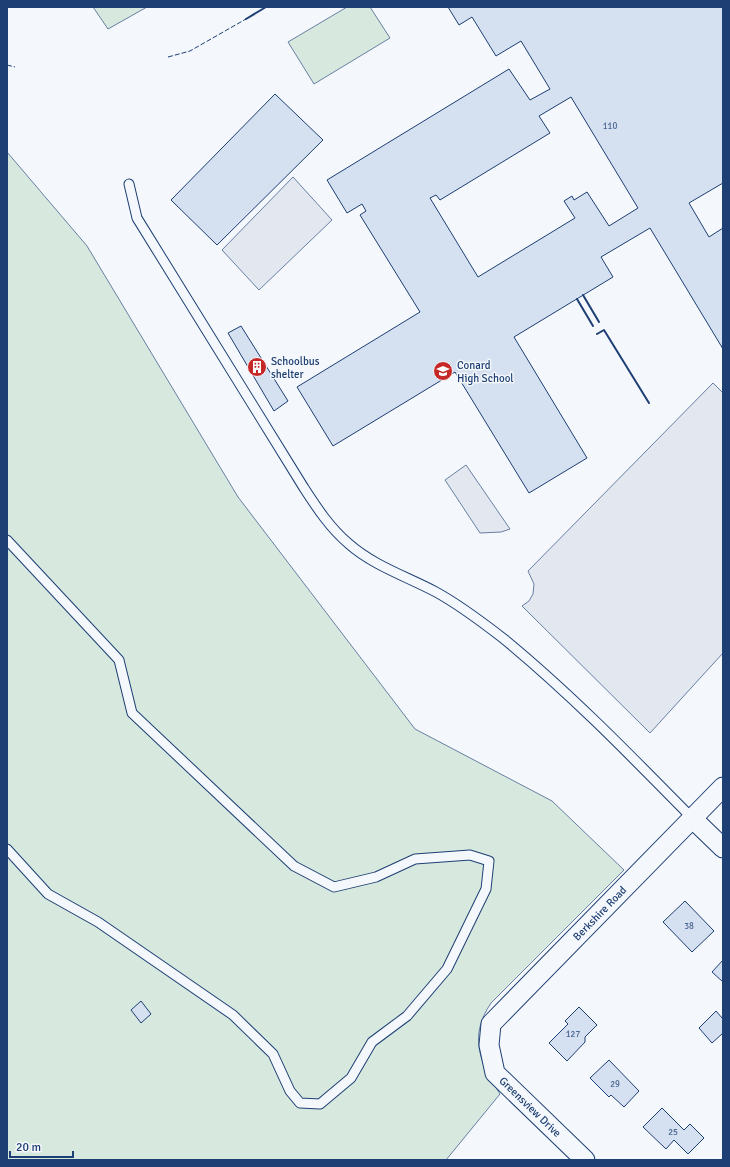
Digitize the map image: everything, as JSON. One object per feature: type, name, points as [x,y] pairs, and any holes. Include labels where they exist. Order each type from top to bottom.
[{"type":"street","name":"Berkshire Road","points":[[489,1045],[491,1024],[723,787]]},
{"type":"street","points":[[693,819],[723,848]]},
{"type":"street","name":"Greensview Drive","points":[[489,1045],[495,1073],[585,1160]]},
{"type":"lane","points":[[130,184],[137,218],[304,488],[320,512],[337,532],[367,557],[438,593],[503,639],[596,721],[693,819]]},
{"type":"lane","points":[[7,540],[119,660],[132,713],[294,866],[334,887],[376,877],[415,859],[470,855],[490,861],[486,889],[447,970],[407,1016],[372,1042],[352,1078],[320,1104],[300,1103],[290,1091],[273,1054],[233,1015],[98,922],[48,894],[7,849]]},
{"type":"shaded area","points":[[93,7],[147,7],[108,29]]},
{"type":"shaded area","points":[[347,7],[370,7],[390,38],[314,84],[288,42]]},
{"type":"shaded area","points":[[7,152],[87,246],[238,497],[415,729],[552,801],[624,870],[491,1003],[484,1015],[480,1027],[478,1039],[479,1050],[482,1061],[500,1094],[446,1160],[7,1160]]},
{"type":"shaded area","points":[[293,177],[332,220],[259,290],[222,250]]},
{"type":"shaded area","points":[[713,383],[723,393],[723,653],[650,733],[522,606],[529,601],[533,594],[534,584],[528,571]]},
{"type":"shaded area","points":[[466,465],[510,529],[501,532],[480,533],[445,480]]},
{"type":"building","points":[[448,7],[723,7],[723,183],[689,203],[709,237],[723,228],[723,349],[650,228],[601,257],[613,277],[514,337],[587,458],[529,493],[455,372],[333,446],[297,387],[420,312],[360,215],[366,211],[362,204],[347,213],[327,180],[509,69],[530,100],[550,89],[521,41],[496,56],[472,17],[459,25]],"holes":[[[571,97],[638,208],[609,226],[587,192],[574,200],[572,196],[564,201],[575,218],[478,277],[430,198],[436,195],[440,200],[550,133],[539,116]]]},
{"type":"building","points":[[275,94],[323,140],[217,245],[171,200]]},
{"type":"building","name":"Schoolbus shelter","points":[[241,326],[288,401],[274,411],[228,333]]},
{"type":"building","points":[[685,901],[714,931],[692,952],[663,922]]},
{"type":"building","points":[[723,960],[723,982],[712,972]]},
{"type":"building","points":[[141,1001],[151,1014],[141,1023],[131,1010]]},
{"type":"building","points":[[579,1007],[597,1025],[585,1037],[585,1042],[567,1061],[549,1043],[568,1024],[565,1021]]},
{"type":"building","points":[[716,1011],[723,1019],[723,1033],[712,1043],[699,1028]]},
{"type":"building","points":[[609,1060],[639,1091],[624,1107],[611,1095],[609,1097],[590,1078]]},
{"type":"building","points":[[662,1108],[684,1130],[690,1124],[704,1138],[688,1154],[674,1140],[666,1149],[643,1127]]},
{"type":"fence","points":[[168,57],[190,51],[246,19]]},
{"type":"fence","points":[[7,65],[15,67]]},
{"type":"wall","points":[[246,19],[266,7]]},
{"type":"wall","points":[[583,295],[599,322]]},
{"type":"wall","points":[[577,299],[593,326]]},
{"type":"wall","points":[[597,334],[604,330],[649,403]]},
{"type":"place","name":"Schoolbus shelter","points":[[257,367]]},
{"type":"place","name":"Conard High School","points":[[443,371]]}]
